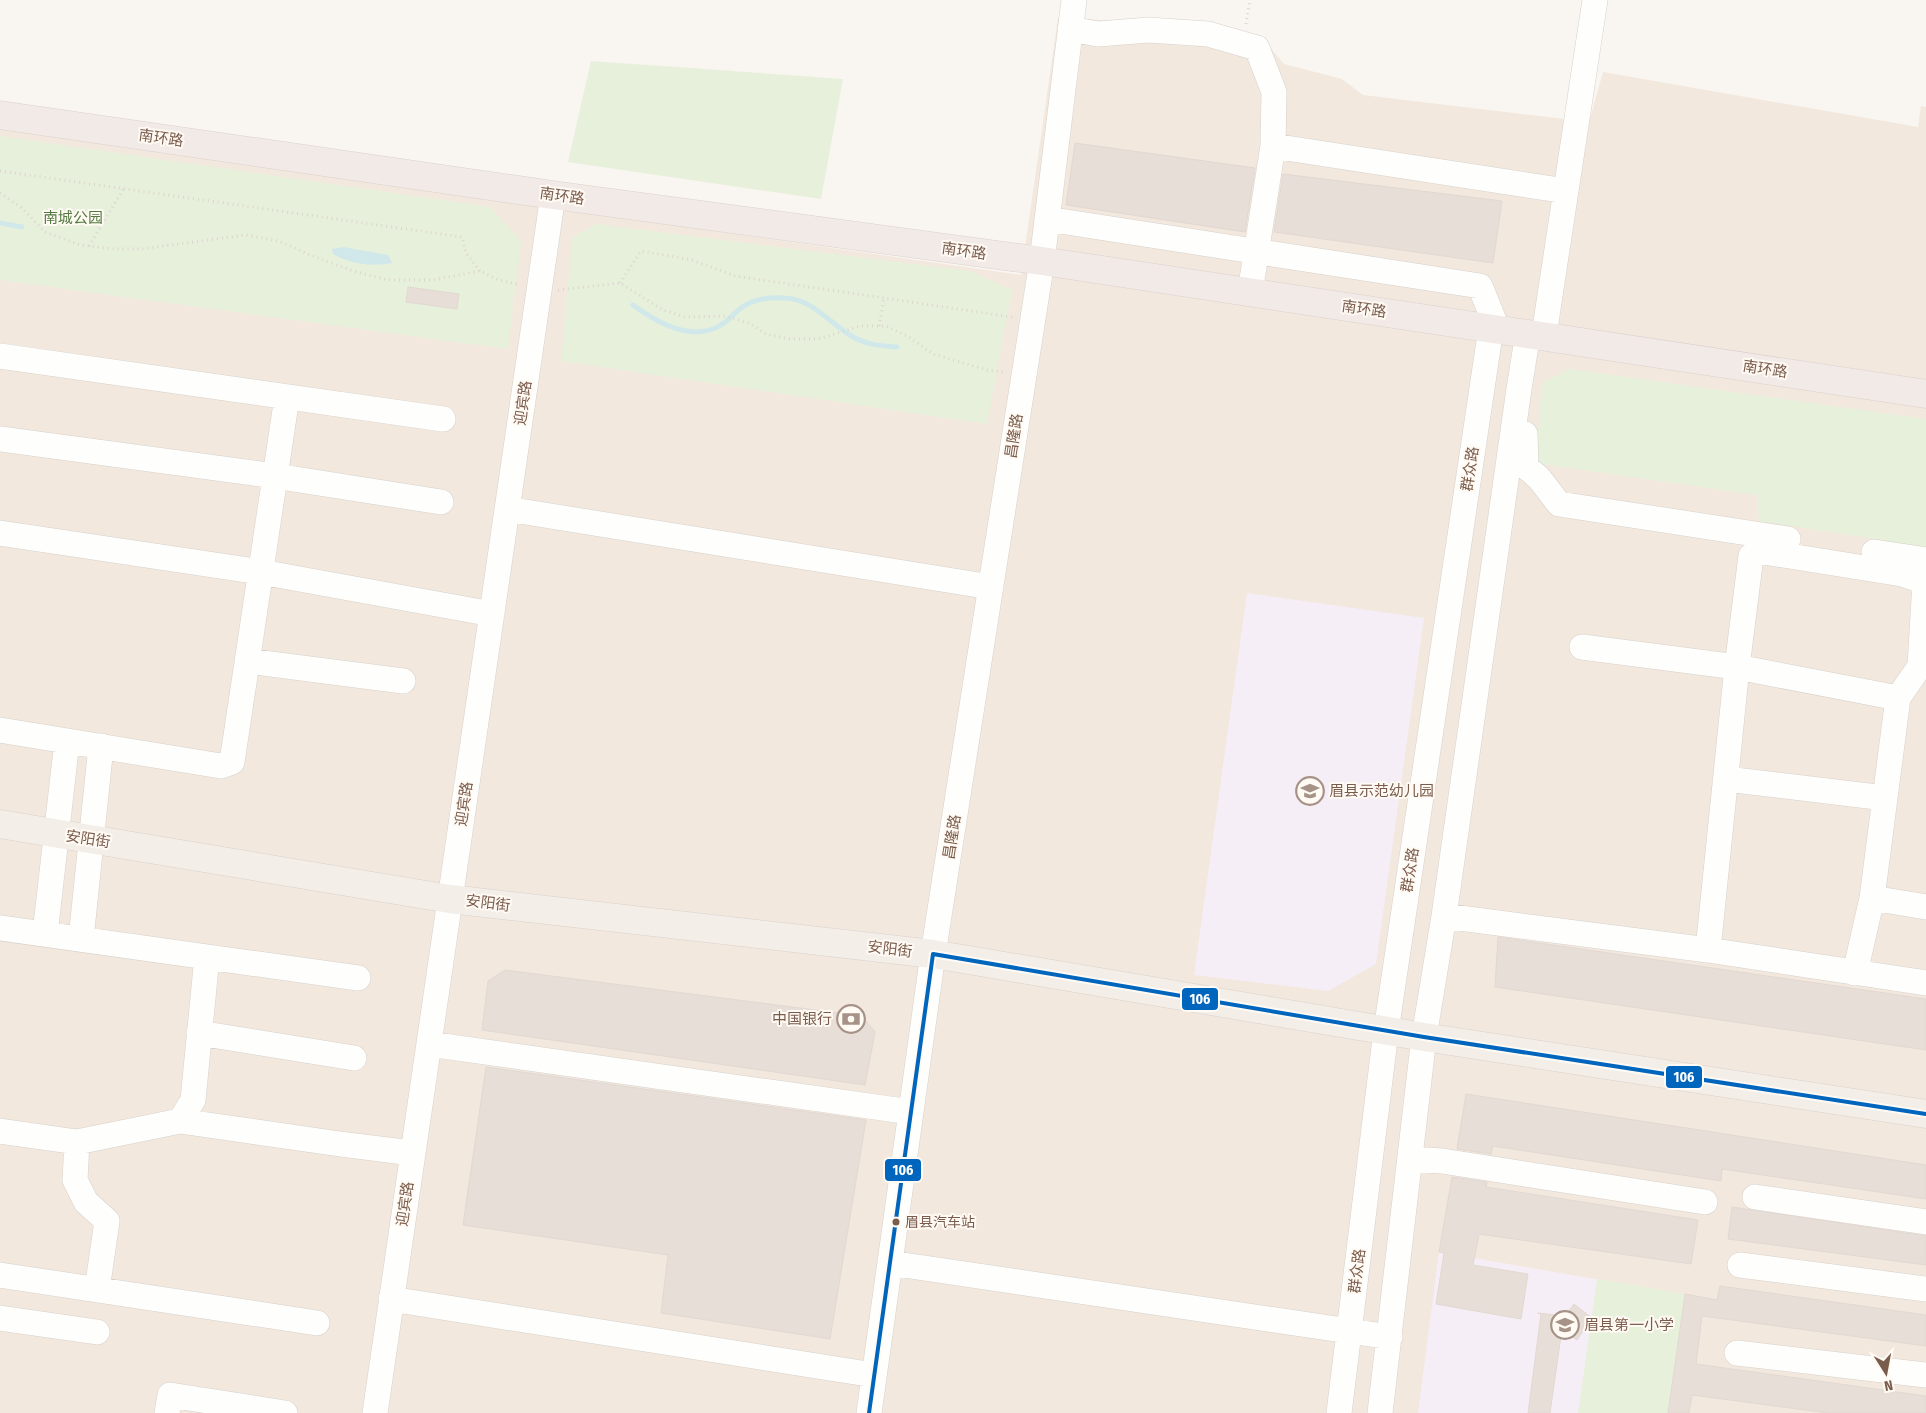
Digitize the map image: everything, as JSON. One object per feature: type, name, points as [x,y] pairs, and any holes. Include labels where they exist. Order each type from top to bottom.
[{"type":"highway","name":"南环路","points":[[0,115],[553,195],[1042,261],[1926,394]]},
{"type":"main road","name":"安阳街","points":[[0,824],[450,899],[934,954],[1386,1031],[1926,1114]]},
{"type":"street","name":"昌隆路","points":[[869,1413],[934,954],[1042,261],[1074,0]]},
{"type":"street","points":[[1380,1413],[1424,1037],[1444,916],[1519,389],[1536,334],[1566,191],[1595,0]]},
{"type":"street","points":[[1070,29],[1098,34],[1149,30],[1208,34],[1257,48],[1274,92],[1273,146],[1250,292]]},
{"type":"street","points":[[1273,146],[1566,191]]},
{"type":"street","name":"迎宾路","points":[[375,1413],[553,195]]},
{"type":"street","points":[[1047,219],[1480,286],[1494,328]]},
{"type":"street","name":"群众路","points":[[1339,1413],[1386,1031],[1494,328]]},
{"type":"street","points":[[0,356],[443,419]]},
{"type":"street","points":[[1519,389],[1525,396],[1526,467],[1539,478],[1559,504],[1926,560]]},
{"type":"street","points":[[0,730],[221,766],[232,762],[287,397]]},
{"type":"street","points":[[0,439],[276,476],[441,502]]},
{"type":"street","points":[[507,509],[991,587]]},
{"type":"street","points":[[0,534],[261,572],[492,614]]},
{"type":"street","points":[[1708,950],[1737,667],[1751,556],[1758,551],[1902,574],[1925,582],[1920,666],[1898,698],[1872,898],[1855,973]]},
{"type":"street","points":[[1582,647],[1737,667],[1898,698]]},
{"type":"street","points":[[247,661],[402,681]]},
{"type":"street","points":[[45,934],[58,834],[67,741]]},
{"type":"street","points":[[81,939],[101,746]]},
{"type":"street","points":[[1726,779],[1885,798]]},
{"type":"street","points":[[1872,898],[1926,907]]},
{"type":"street","points":[[1444,916],[1708,950],[1926,983]]},
{"type":"street","points":[[0,928],[358,978]]},
{"type":"street","points":[[180,1121],[193,1100],[207,957]]},
{"type":"street","points":[[199,1033],[354,1058]]},
{"type":"street","points":[[429,1044],[911,1112]]},
{"type":"street","points":[[0,1132],[77,1142],[180,1121],[412,1153]]},
{"type":"street","points":[[77,1142],[75,1180],[86,1202],[107,1221],[97,1290]]},
{"type":"street","points":[[1410,1158],[1705,1202]]},
{"type":"street","points":[[1755,1197],[1926,1222]]},
{"type":"street","points":[[890,1263],[1390,1336]]},
{"type":"street","points":[[1740,1266],[1926,1289]]},
{"type":"street","points":[[0,1275],[317,1322]]},
{"type":"street","points":[[391,1299],[874,1375]]},
{"type":"street","points":[[0,1318],[97,1332]]},
{"type":"street","points":[[1738,1353],[1926,1375]]},
{"type":"street","points":[[167,1413],[170,1394],[285,1413]]},
{"type":"path","points":[[0,171],[462,237],[466,253],[480,271],[500,280],[539,290],[562,290],[595,284],[620,283],[663,310],[684,317],[726,316],[749,323],[766,334],[790,338],[818,339],[857,327],[886,326],[909,337],[933,354],[955,362],[987,370],[1024,374]]},
{"type":"path","points":[[89,246],[124,188]]},
{"type":"path","points":[[0,193],[22,208],[45,232],[80,245],[114,249],[141,249],[246,235],[279,241],[353,271],[388,280],[432,280],[480,271]]},
{"type":"path","points":[[620,283],[641,251],[692,260],[735,276],[1033,320]]},
{"type":"path","points":[[879,326],[884,298]]},
{"type":"shaded area","points":[[1058,18],[1163,23],[1263,39],[1284,64],[1342,79],[1363,95],[1589,122],[1603,72],[1918,127],[1921,106],[1926,107],[1926,1413],[0,1413],[0,129],[1021,275]]},
{"type":"shaded area","name":"眉县示范幼儿园","points":[[1247,593],[1424,618],[1376,964],[1328,991],[1194,975]]},
{"type":"shaded area","name":"眉县第一小学","points":[[1439,1252],[1705,1298],[1689,1413],[1418,1413]]},
{"type":"green space","points":[[591,61],[843,79],[821,199],[568,162]]},
{"type":"green space","name":"南城公园","points":[[0,136],[490,207],[521,241],[508,349],[0,280]]},
{"type":"green space","points":[[596,224],[970,271],[1012,290],[987,424],[561,361],[572,238]]},
{"type":"green space","points":[[1569,369],[1926,419],[1926,547],[1759,521],[1757,495],[1535,463],[1542,383]]},
{"type":"green space","points":[[1597,1279],[1685,1294],[1668,1413],[1578,1413]]},
{"type":"water","points":[[343,247],[388,255],[392,263],[362,264],[333,254],[332,249]]},
{"type":"building","points":[[1075,143],[1255,168],[1245,232],[1066,205]]},
{"type":"building","points":[[1283,174],[1502,201],[1493,263],[1274,232]]},
{"type":"building","points":[[408,287],[459,294],[457,309],[406,302]]},
{"type":"building","points":[[1498,937],[1926,999],[1926,1050],[1495,987]]},
{"type":"building","points":[[505,970],[862,1016],[875,1032],[865,1085],[482,1030],[488,981]]},
{"type":"building","points":[[486,1067],[866,1120],[830,1339],[661,1313],[668,1255],[463,1225]]},
{"type":"building","points":[[1466,1094],[1926,1165],[1926,1199],[1722,1169],[1721,1181],[1493,1146],[1491,1154],[1457,1149]]},
{"type":"building","points":[[1452,1177],[1487,1182],[1486,1187],[1698,1220],[1691,1264],[1479,1234],[1473,1265],[1528,1274],[1521,1319],[1436,1304],[1444,1253],[1439,1252]]},
{"type":"building","points":[[1732,1207],[1926,1236],[1926,1265],[1728,1239]]},
{"type":"building","points":[[1720,1286],[1926,1315],[1926,1346],[1702,1316],[1696,1364],[1926,1396],[1926,1413],[1828,1413],[1692,1395],[1689,1413],[1668,1413],[1685,1294],[1717,1300]]},
{"type":"building","points":[[1574,1304],[1592,1318],[1577,1340],[1562,1329],[1550,1413],[1528,1413],[1541,1314],[1538,1313],[1565,1316]]},
{"type":"waterway","points":[[0,223],[22,227]]},
{"type":"waterway","points":[[633,305],[663,324],[686,331],[698,332],[710,330],[721,325],[741,308],[756,301],[773,298],[795,299],[813,307],[858,340],[875,345],[897,347]]},
{"type":"transit line","name":"106","points":[[869,1413],[933,954],[1424,1037],[1926,1114]]},
{"type":"place","name":"眉县示范幼儿园","points":[[1310,791]]},
{"type":"place","name":"中国银行","points":[[851,1019]]},
{"type":"place","name":"眉县汽车站","points":[[896,1222]]},
{"type":"place","name":"眉县第一小学","points":[[1565,1325]]}]
